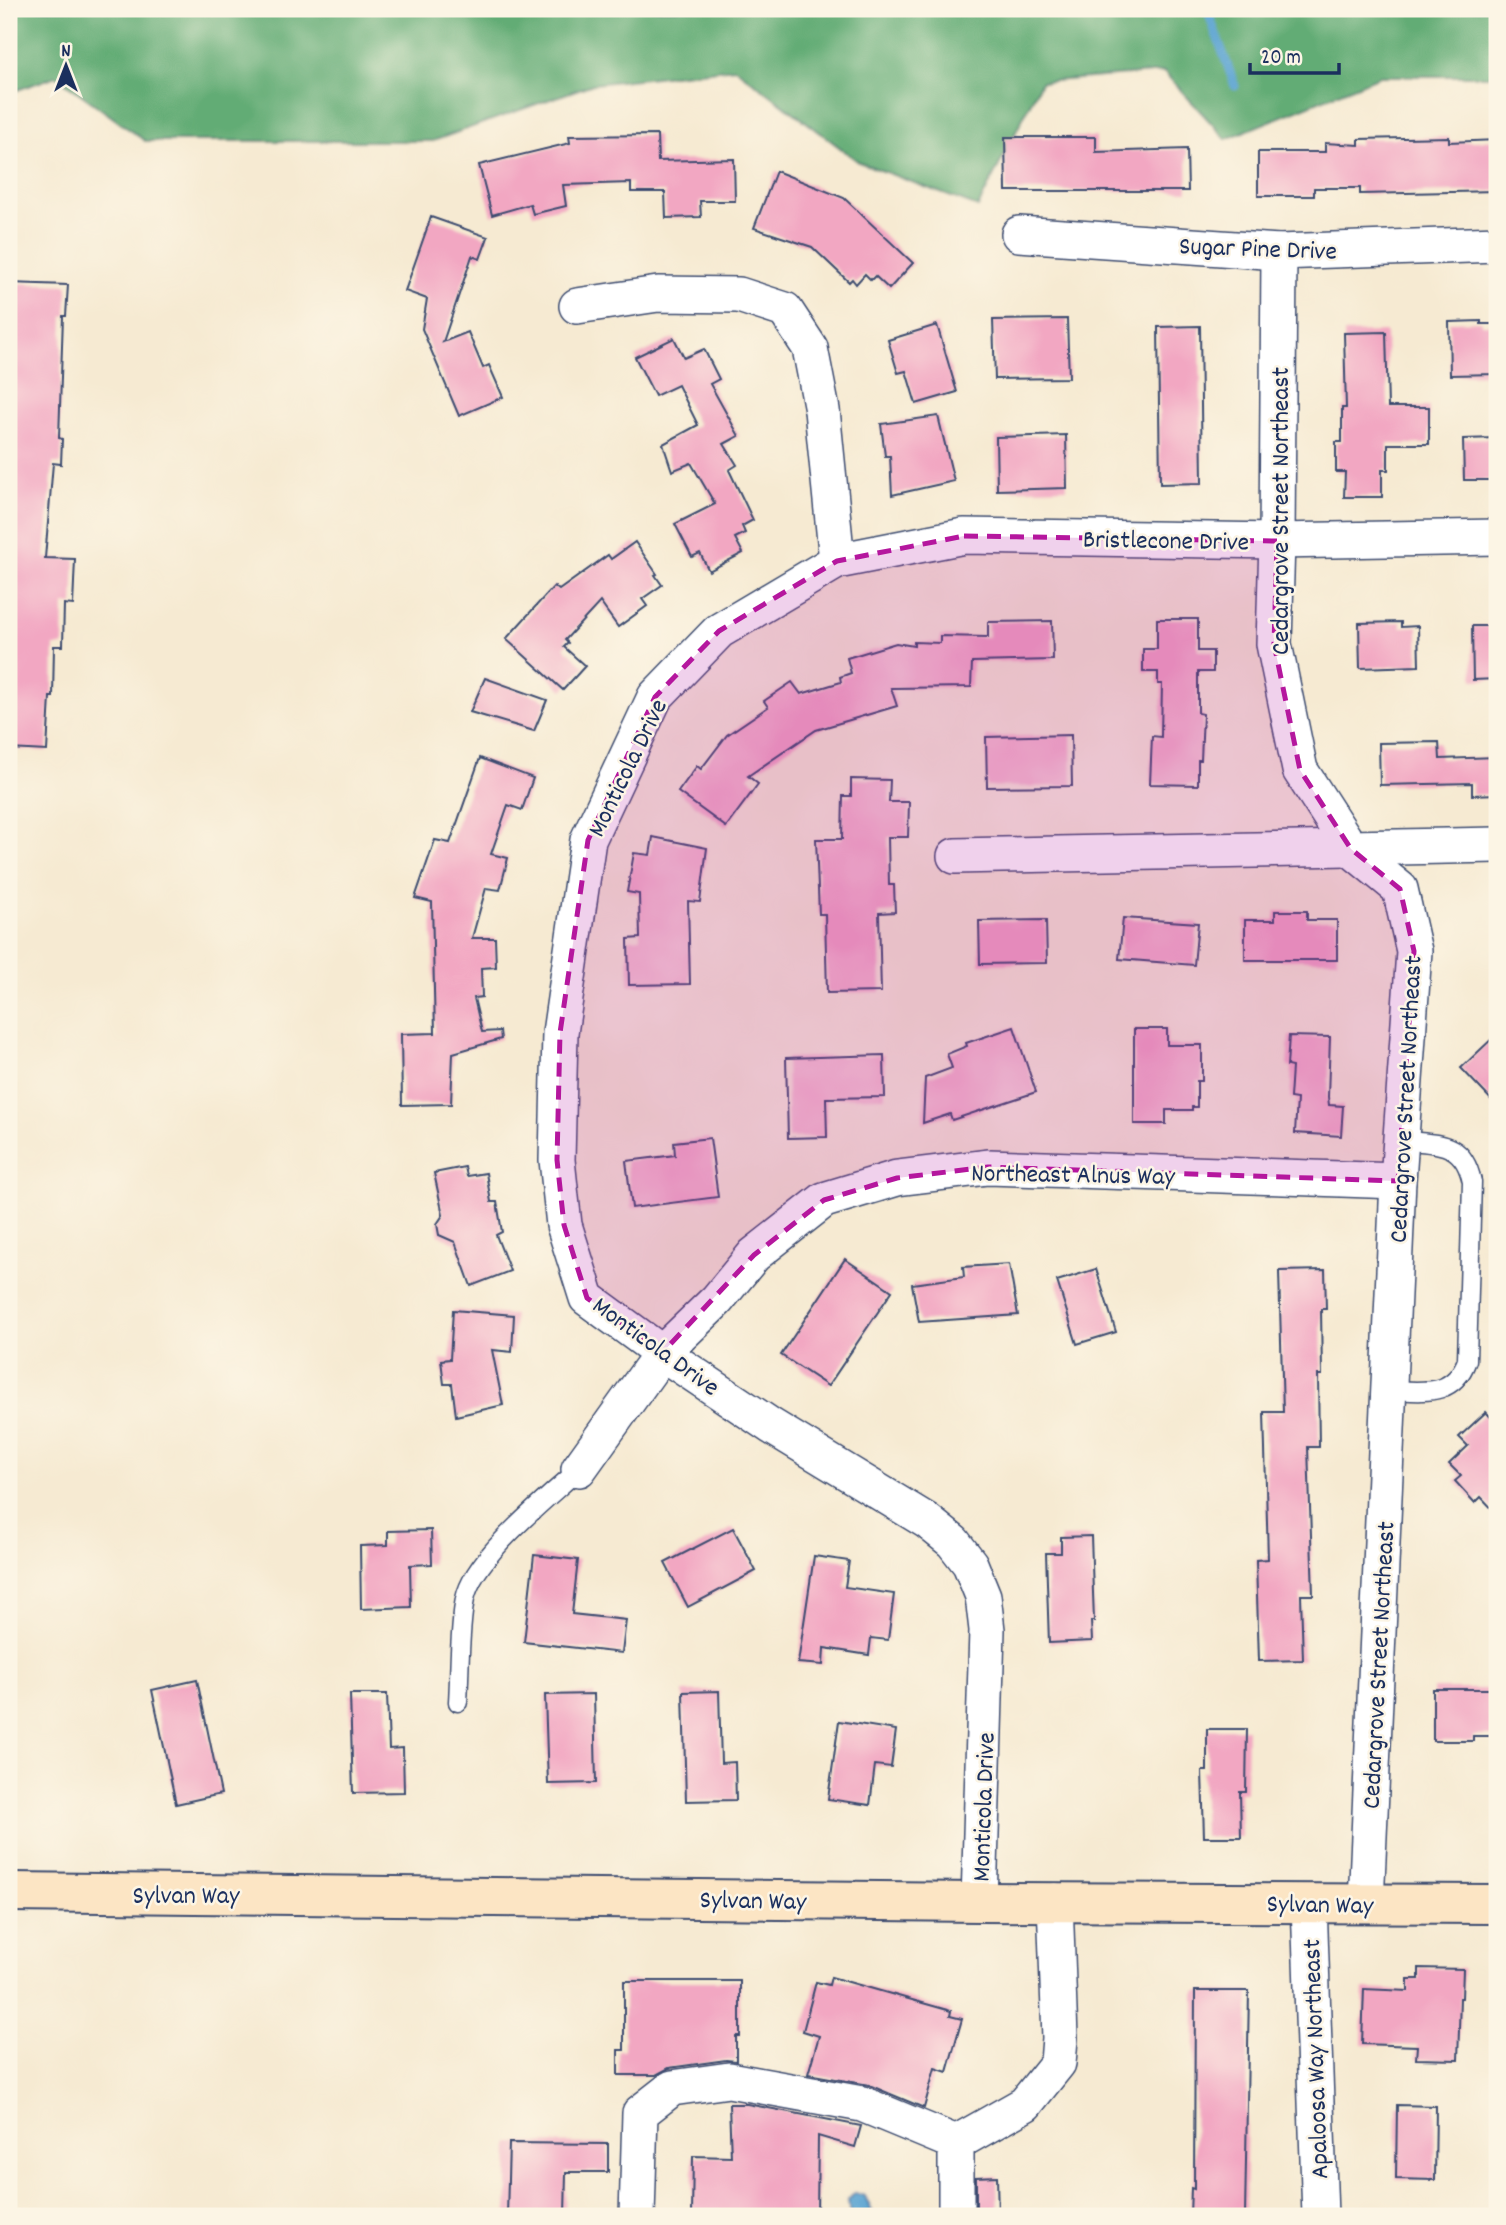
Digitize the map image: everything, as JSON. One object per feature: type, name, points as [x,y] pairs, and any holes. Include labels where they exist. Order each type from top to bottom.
[{"type":"main road","name":"Sylvan Way","points":[[9,1892],[979,1902],[1497,1904]]},
{"type":"street","name":"Sugar Pine Drive","points":[[1019,234],[1279,252],[1497,244]]},
{"type":"street","name":"Cedargrove Street Northeast","points":[[1279,252],[1274,644],[1300,770],[1352,849],[1401,889],[1414,951],[1398,1181],[1366,1904]]},
{"type":"street","points":[[578,306],[658,294],[739,295],[785,310],[810,348],[813,361],[822,411],[837,561]]},
{"type":"street","name":"Bristlecone Drive","points":[[837,561],[964,536],[1277,541],[1497,537]]},
{"type":"street","name":"Monticola Drive","points":[[837,561],[719,631],[656,697],[588,840],[560,1033],[557,1160],[565,1225],[587,1297],[662,1353],[771,1426],[927,1521],[953,1542],[970,1564],[983,1596],[987,1630],[979,1902]]},
{"type":"street","points":[[956,856],[1497,845]]},
{"type":"street","name":"Northeast Alnus Way","points":[[579,1469],[662,1353],[717,1300],[754,1255],[824,1200],[897,1178],[988,1167],[1398,1181]]},
{"type":"street","points":[[956,2143],[1025,2104],[1058,2063],[1060,2038],[1055,1901]]},
{"type":"street","name":"Apaloosa Way Northeast","points":[[1310,1903],[1320,2216]]},
{"type":"street","points":[[637,2216],[640,2113],[672,2088],[729,2080],[862,2104],[956,2143]]},
{"type":"street","points":[[956,2143],[956,2216]]},
{"type":"lane","points":[[1389,1390],[1432,1392],[1449,1385],[1462,1374],[1467,1360],[1472,1182],[1469,1166],[1462,1156],[1450,1147],[1401,1140]]},
{"type":"lane","points":[[458,1702],[466,1597],[476,1573],[507,1537],[579,1469]]},
{"type":"highlighted area","points":[[964,536],[1277,541],[1274,644],[1300,770],[1351,849],[1400,889],[1414,951],[1398,1181],[988,1167],[897,1178],[824,1200],[754,1255],[662,1353],[587,1298],[564,1225],[557,1160],[560,1033],[588,840],[655,697],[719,631],[837,561]]},
{"type":"green space","points":[[9,9],[1497,9],[1497,76],[1380,76],[1226,139],[1164,72],[1041,82],[978,207],[859,162],[735,68],[593,84],[433,141],[145,141],[56,76],[9,93]]},
{"type":"water","points":[[855,2193],[865,2196],[874,2216],[850,2216],[848,2200]]},
{"type":"building","points":[[657,135],[658,161],[734,159],[735,201],[700,201],[701,217],[666,218],[665,192],[631,192],[631,183],[563,185],[566,206],[533,214],[530,204],[492,215],[479,165],[570,143],[569,136]]},
{"type":"building","points":[[1005,137],[1096,137],[1096,152],[1187,149],[1188,191],[1006,191]]},
{"type":"building","points":[[1449,137],[1449,142],[1497,140],[1497,191],[1360,194],[1360,188],[1314,188],[1314,196],[1258,196],[1258,152],[1325,152],[1325,143],[1359,145],[1359,139]]},
{"type":"building","points":[[776,171],[844,198],[913,263],[889,289],[875,276],[871,280],[865,274],[856,284],[852,279],[849,282],[812,247],[754,228]]},
{"type":"building","points":[[431,217],[488,237],[480,259],[472,256],[443,342],[468,332],[483,368],[489,365],[503,397],[459,416],[422,329],[427,299],[405,291]]},
{"type":"building","points":[[9,283],[68,285],[66,316],[63,316],[59,438],[62,439],[61,464],[53,463],[45,558],[75,559],[73,605],[64,604],[63,646],[54,646],[53,697],[50,697],[47,751],[9,749]]},
{"type":"building","points":[[1067,319],[1069,378],[995,379],[993,320]]},
{"type":"building","points":[[1481,321],[1481,324],[1497,324],[1497,374],[1450,375],[1449,322]]},
{"type":"building","points":[[937,325],[957,392],[916,404],[906,371],[898,373],[888,340]]},
{"type":"building","points":[[1200,326],[1202,483],[1160,484],[1158,327]]},
{"type":"building","points":[[1386,332],[1388,407],[1429,407],[1429,444],[1388,444],[1388,470],[1382,470],[1382,497],[1344,497],[1345,472],[1336,472],[1336,442],[1342,442],[1342,408],[1346,408],[1344,333]]},
{"type":"building","points":[[674,338],[684,358],[704,349],[719,379],[710,384],[739,436],[724,444],[737,465],[729,470],[753,520],[742,526],[745,533],[735,538],[743,553],[709,571],[700,553],[692,557],[675,524],[715,504],[691,463],[672,471],[663,444],[698,425],[678,385],[655,396],[635,357]]},
{"type":"building","points":[[938,416],[954,481],[892,495],[890,456],[885,456],[881,424]]},
{"type":"building","points":[[1066,435],[1067,488],[997,490],[996,437]]},
{"type":"building","points":[[1497,438],[1497,480],[1464,480],[1463,439]]},
{"type":"building","points":[[635,542],[662,585],[642,599],[647,606],[618,627],[600,602],[565,640],[568,643],[564,647],[585,666],[563,690],[506,639],[554,586],[559,590],[608,555],[611,559]]},
{"type":"building","points":[[1157,619],[1198,619],[1198,651],[1213,651],[1213,672],[1198,672],[1198,713],[1203,714],[1198,785],[1150,784],[1152,736],[1161,737],[1162,684],[1158,684],[1158,672],[1143,672],[1143,649],[1157,649]]},
{"type":"building","points":[[1052,621],[1053,660],[972,662],[971,687],[891,688],[897,706],[816,730],[748,776],[758,784],[726,827],[678,792],[697,766],[701,769],[727,735],[768,707],[764,701],[792,682],[801,694],[841,682],[840,677],[851,673],[847,658],[896,643],[914,646],[914,642],[940,643],[940,636],[988,637],[988,622]]},
{"type":"building","points":[[1401,622],[1401,627],[1418,626],[1419,666],[1360,668],[1359,623]]},
{"type":"building","points":[[1472,626],[1497,626],[1497,679],[1473,680]]},
{"type":"building","points":[[485,678],[547,700],[534,731],[470,712]]},
{"type":"building","points":[[1071,735],[1072,786],[987,787],[986,737]]},
{"type":"building","points":[[1439,742],[1440,759],[1497,757],[1497,794],[1472,795],[1472,783],[1380,785],[1379,743]]},
{"type":"building","points":[[480,758],[533,778],[522,810],[508,805],[491,854],[508,858],[500,890],[486,888],[472,938],[495,938],[496,967],[481,968],[482,997],[474,998],[482,1032],[500,1031],[501,1039],[453,1053],[451,1104],[402,1105],[401,1034],[435,1033],[432,902],[415,898],[435,840],[450,843]]},
{"type":"building","points":[[851,779],[890,780],[889,802],[909,802],[908,837],[888,837],[889,885],[894,885],[895,912],[879,913],[881,992],[827,993],[825,914],[819,914],[816,839],[842,839],[843,796],[851,796]]},
{"type":"building","points":[[653,837],[707,848],[700,902],[688,901],[690,984],[629,985],[628,939],[640,938],[639,894],[627,892],[634,853],[650,855]]},
{"type":"building","points":[[1275,911],[1307,911],[1307,920],[1337,920],[1337,960],[1245,960],[1245,920],[1275,920]]},
{"type":"building","points":[[1123,918],[1198,923],[1194,965],[1119,959]]},
{"type":"building","points":[[1046,920],[1047,963],[980,964],[979,921]]},
{"type":"building","points":[[1014,1027],[1036,1092],[952,1120],[950,1114],[923,1123],[925,1078],[952,1068],[947,1054],[967,1046],[966,1043]]},
{"type":"building","points":[[1134,1029],[1167,1029],[1167,1045],[1202,1045],[1202,1081],[1197,1081],[1197,1107],[1192,1107],[1192,1110],[1166,1110],[1166,1124],[1134,1124]]},
{"type":"building","points":[[1497,1034],[1497,1106],[1461,1068]]},
{"type":"building","points":[[1289,1036],[1330,1037],[1328,1097],[1329,1105],[1343,1106],[1341,1136],[1295,1133],[1297,1099],[1290,1098],[1292,1067],[1287,1066]]},
{"type":"building","points":[[884,1055],[885,1097],[826,1098],[827,1137],[788,1138],[786,1058]]},
{"type":"building","points":[[710,1138],[718,1197],[632,1208],[626,1161],[675,1155],[674,1142]]},
{"type":"building","points":[[465,1167],[467,1176],[486,1173],[491,1202],[497,1202],[502,1232],[496,1235],[510,1271],[471,1286],[455,1242],[439,1235],[437,1224],[443,1215],[434,1173]]},
{"type":"building","points":[[845,1259],[892,1291],[828,1386],[781,1355]]},
{"type":"building","points":[[1009,1264],[1018,1315],[919,1322],[912,1284],[964,1277],[963,1267]]},
{"type":"building","points":[[1096,1269],[1116,1332],[1077,1344],[1057,1281]]},
{"type":"building","points":[[1325,1270],[1326,1309],[1321,1309],[1322,1375],[1318,1375],[1319,1447],[1308,1447],[1313,1595],[1301,1595],[1303,1660],[1259,1661],[1256,1560],[1268,1559],[1264,1412],[1283,1412],[1279,1271]]},
{"type":"building","points":[[453,1310],[514,1315],[512,1352],[492,1350],[503,1405],[456,1416],[452,1384],[444,1384],[441,1360],[450,1359]]},
{"type":"building","points":[[1486,1412],[1497,1424],[1497,1514],[1481,1497],[1475,1503],[1455,1481],[1461,1476],[1449,1464],[1468,1446],[1459,1437]]},
{"type":"building","points":[[733,1528],[756,1571],[688,1607],[665,1563]]},
{"type":"building","points":[[431,1530],[432,1564],[410,1565],[411,1607],[361,1609],[360,1546],[388,1545],[388,1531]]},
{"type":"building","points":[[1091,1536],[1094,1621],[1091,1621],[1092,1641],[1049,1643],[1046,1553],[1061,1553],[1061,1537]]},
{"type":"building","points":[[534,1555],[578,1560],[572,1614],[626,1620],[622,1653],[524,1642]]},
{"type":"building","points":[[814,1556],[849,1561],[845,1587],[894,1594],[888,1640],[871,1638],[869,1655],[824,1648],[823,1665],[798,1663]]},
{"type":"building","points":[[197,1680],[221,1794],[176,1804],[152,1690]]},
{"type":"building","points":[[1433,1689],[1497,1689],[1497,1736],[1473,1736],[1473,1741],[1433,1741]]},
{"type":"building","points":[[719,1691],[721,1763],[735,1762],[736,1800],[686,1801],[683,1692]]},
{"type":"building","points":[[350,1694],[387,1694],[389,1749],[403,1748],[404,1792],[353,1793]]},
{"type":"building","points":[[594,1694],[596,1783],[548,1784],[545,1695]]},
{"type":"building","points":[[839,1721],[896,1730],[891,1767],[875,1765],[870,1805],[828,1799]]},
{"type":"building","points":[[1207,1729],[1247,1729],[1246,1792],[1240,1792],[1241,1837],[1204,1837],[1202,1771],[1207,1771]]},
{"type":"building","points":[[1419,1968],[1463,1969],[1458,2060],[1416,2059],[1417,2046],[1362,2044],[1364,1989],[1408,1991],[1408,1979],[1419,1979]]},
{"type":"building","points":[[831,1977],[951,2011],[950,2016],[962,2019],[947,2072],[935,2068],[924,2108],[869,2085],[808,2074],[819,2036],[803,2031],[816,1982],[829,1985]]},
{"type":"building","points":[[624,1981],[740,1981],[740,2036],[736,2036],[736,2061],[669,2068],[656,2075],[618,2075],[618,2050],[624,2050]]},
{"type":"building","points":[[1195,1991],[1249,1991],[1245,2216],[1190,2216],[1191,2188],[1194,2189]]},
{"type":"building","points":[[729,2104],[747,2104],[861,2126],[855,2147],[818,2136],[817,2216],[692,2216],[693,2156],[731,2157]]},
{"type":"building","points":[[1397,2105],[1436,2106],[1435,2180],[1396,2179]]},
{"type":"building","points":[[509,2143],[608,2144],[608,2172],[566,2172],[565,2216],[507,2216]]},
{"type":"building","points":[[997,2176],[998,2216],[976,2216],[976,2177]]},
{"type":"waterway","points":[[1207,9],[1235,86]]}]
